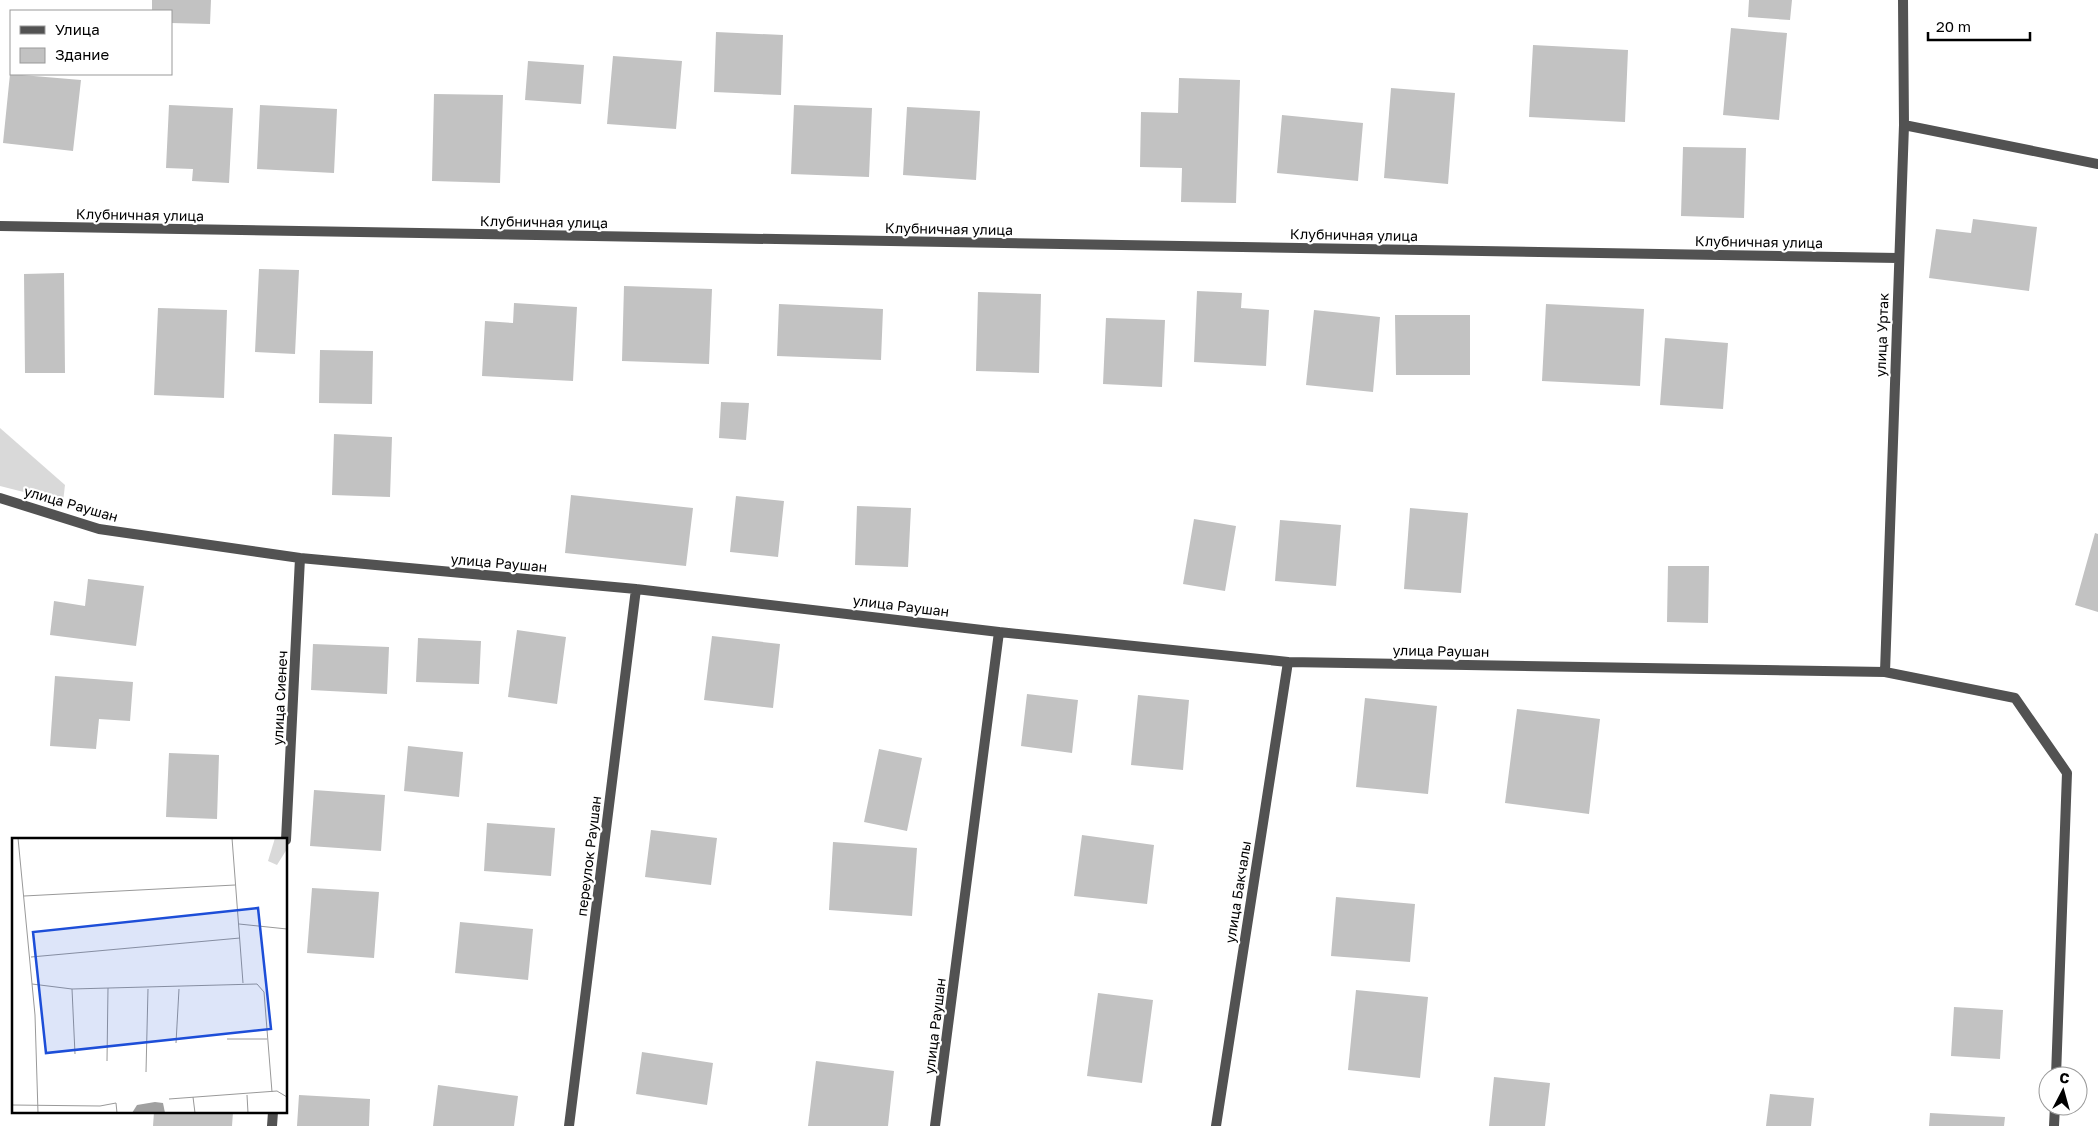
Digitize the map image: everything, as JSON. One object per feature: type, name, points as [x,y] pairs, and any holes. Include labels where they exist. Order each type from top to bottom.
[{"type":"street","name":"улица Уртак","points":[[1885,672],[1904,125],[1904,0]]},
{"type":"street","points":[[1904,125],[2098,164]]},
{"type":"street","name":"Клубничная улица","points":[[0,226],[1898,258]]},
{"type":"street","name":"улица Раушан","points":[[0,498],[99,529],[300,558],[636,590],[999,632],[1288,662],[1885,672],[2015,698],[2067,773],[2056,1066]]},
{"type":"street","name":"улица Сиенеч","points":[[286,838],[300,558]]},
{"type":"street","name":"переулок Раушан","points":[[569,1126],[636,590]]},
{"type":"street","name":"улица Раушан","points":[[936,1126],[999,632]]},
{"type":"street","name":"улица Бакчалы","points":[[1216,1126],[1288,662]]},
{"type":"shaded area","points":[[0,428],[65,485],[63,502],[0,486]]},
{"type":"building","points":[[152,0],[211,0],[210,24],[172,23],[172,10],[152,10]]},
{"type":"building","points":[[1749,0],[1792,0],[1790,20],[1748,17]]},
{"type":"building","points":[[1731,28],[1787,33],[1779,120],[1723,115]]},
{"type":"building","points":[[716,32],[783,35],[781,95],[714,92]]},
{"type":"building","points":[[1533,45],[1628,50],[1625,122],[1529,117]]},
{"type":"building","points":[[613,56],[682,61],[676,129],[607,124]]},
{"type":"building","points":[[528,61],[584,65],[581,104],[525,100]]},
{"type":"building","points":[[10,74],[81,80],[73,151],[3,143]]},
{"type":"building","points":[[1179,78],[1240,80],[1236,203],[1181,202],[1182,168],[1140,167],[1141,112],[1178,113]]},
{"type":"building","points":[[1391,88],[1455,93],[1448,184],[1384,178]]},
{"type":"building","points":[[434,94],[503,95],[500,183],[432,181]]},
{"type":"building","points":[[169,105],[233,108],[229,183],[192,181],[193,169],[166,168]]},
{"type":"building","points":[[260,105],[337,109],[334,173],[257,169]]},
{"type":"building","points":[[794,105],[872,108],[869,177],[791,174]]},
{"type":"building","points":[[907,107],[980,111],[976,180],[903,175]]},
{"type":"building","points":[[1282,115],[1363,123],[1358,181],[1277,173]]},
{"type":"building","points":[[1683,147],[1746,148],[1744,218],[1681,216]]},
{"type":"building","points":[[1973,219],[2037,227],[2029,291],[1929,278],[1936,229],[1971,233]]},
{"type":"building","points":[[259,269],[299,270],[295,354],[255,352]]},
{"type":"building","points":[[64,273],[65,373],[25,373],[24,274]]},
{"type":"building","points":[[624,286],[712,289],[709,364],[622,361]]},
{"type":"building","points":[[1197,291],[1242,293],[1241,308],[1269,310],[1266,366],[1194,362]]},
{"type":"building","points":[[978,292],[1041,294],[1039,373],[976,371]]},
{"type":"building","points":[[514,303],[577,307],[573,381],[482,376],[485,321],[513,323]]},
{"type":"building","points":[[779,304],[883,309],[881,360],[777,356]]},
{"type":"building","points":[[1546,304],[1644,309],[1640,386],[1542,381]]},
{"type":"building","points":[[158,308],[227,310],[224,398],[154,395]]},
{"type":"building","points":[[1314,310],[1380,317],[1373,392],[1306,385]]},
{"type":"building","points":[[1395,315],[1470,315],[1470,375],[1396,375]]},
{"type":"building","points":[[1106,318],[1165,320],[1162,387],[1103,384]]},
{"type":"building","points":[[1665,338],[1728,343],[1723,409],[1660,405]]},
{"type":"building","points":[[320,350],[373,351],[372,404],[319,403]]},
{"type":"building","points":[[721,402],[749,403],[746,440],[719,438]]},
{"type":"building","points":[[334,434],[392,437],[390,497],[332,495]]},
{"type":"building","points":[[571,495],[693,508],[686,566],[565,553]]},
{"type":"building","points":[[736,496],[784,501],[778,557],[730,552]]},
{"type":"building","points":[[857,506],[911,508],[908,567],[855,565]]},
{"type":"building","points":[[1410,508],[1468,513],[1461,593],[1404,589]]},
{"type":"building","points":[[1194,519],[1236,526],[1225,591],[1183,584]]},
{"type":"building","points":[[1280,520],[1341,525],[1336,586],[1275,581]]},
{"type":"building","points":[[2095,533],[2098,534],[2098,612],[2075,605]]},
{"type":"building","points":[[1668,566],[1709,566],[1708,623],[1667,622]]},
{"type":"building","points":[[88,579],[144,586],[136,646],[50,635],[54,601],[85,606]]},
{"type":"building","points":[[517,630],[566,637],[557,704],[508,697]]},
{"type":"building","points":[[712,636],[780,644],[773,708],[704,700]]},
{"type":"building","points":[[418,638],[481,641],[479,684],[416,682]]},
{"type":"building","points":[[313,644],[389,647],[387,694],[311,690]]},
{"type":"building","points":[[55,676],[133,682],[130,721],[99,719],[96,749],[50,746]]},
{"type":"building","points":[[1027,694],[1078,700],[1072,753],[1021,746]]},
{"type":"building","points":[[1138,695],[1189,700],[1183,770],[1131,765]]},
{"type":"building","points":[[1365,698],[1437,706],[1428,794],[1356,787]]},
{"type":"building","points":[[1517,709],[1600,719],[1589,814],[1505,803]]},
{"type":"building","points":[[408,746],[463,752],[459,797],[404,791]]},
{"type":"building","points":[[879,749],[922,758],[907,831],[864,822]]},
{"type":"building","points":[[169,753],[219,755],[217,819],[166,817]]},
{"type":"building","points":[[314,790],[385,795],[381,851],[310,846]]},
{"type":"building","points":[[487,823],[555,828],[551,876],[484,871]]},
{"type":"building","points":[[651,830],[717,838],[711,885],[645,877]]},
{"type":"building","points":[[1082,835],[1154,845],[1147,904],[1074,896]]},
{"type":"building","points":[[833,842],[917,848],[912,916],[829,910]]},
{"type":"building","points":[[312,888],[379,892],[374,958],[307,953]]},
{"type":"building","points":[[1336,897],[1415,904],[1410,962],[1331,956]]},
{"type":"building","points":[[460,922],[533,929],[528,980],[455,973]]},
{"type":"building","points":[[1356,990],[1428,997],[1420,1078],[1348,1070]]},
{"type":"building","points":[[1098,993],[1153,1000],[1142,1083],[1087,1076]]},
{"type":"building","points":[[1954,1007],[2003,1010],[2000,1059],[1951,1056]]},
{"type":"building","points":[[642,1052],[713,1063],[707,1105],[636,1094]]},
{"type":"building","points":[[816,1061],[894,1071],[888,1126],[808,1126]]},
{"type":"building","points":[[1494,1077],[1550,1083],[1545,1126],[1489,1126]]},
{"type":"building","points":[[438,1085],[518,1096],[514,1126],[433,1126]]},
{"type":"building","points":[[1770,1094],[1814,1098],[1811,1126],[1766,1126]]},
{"type":"building","points":[[299,1095],[370,1099],[369,1126],[297,1126]]},
{"type":"building","points":[[1930,1113],[2005,1117],[2004,1126],[1929,1126]]},
{"type":"building","points":[[154,1114],[233,1114],[232,1126],[153,1126]]}]
